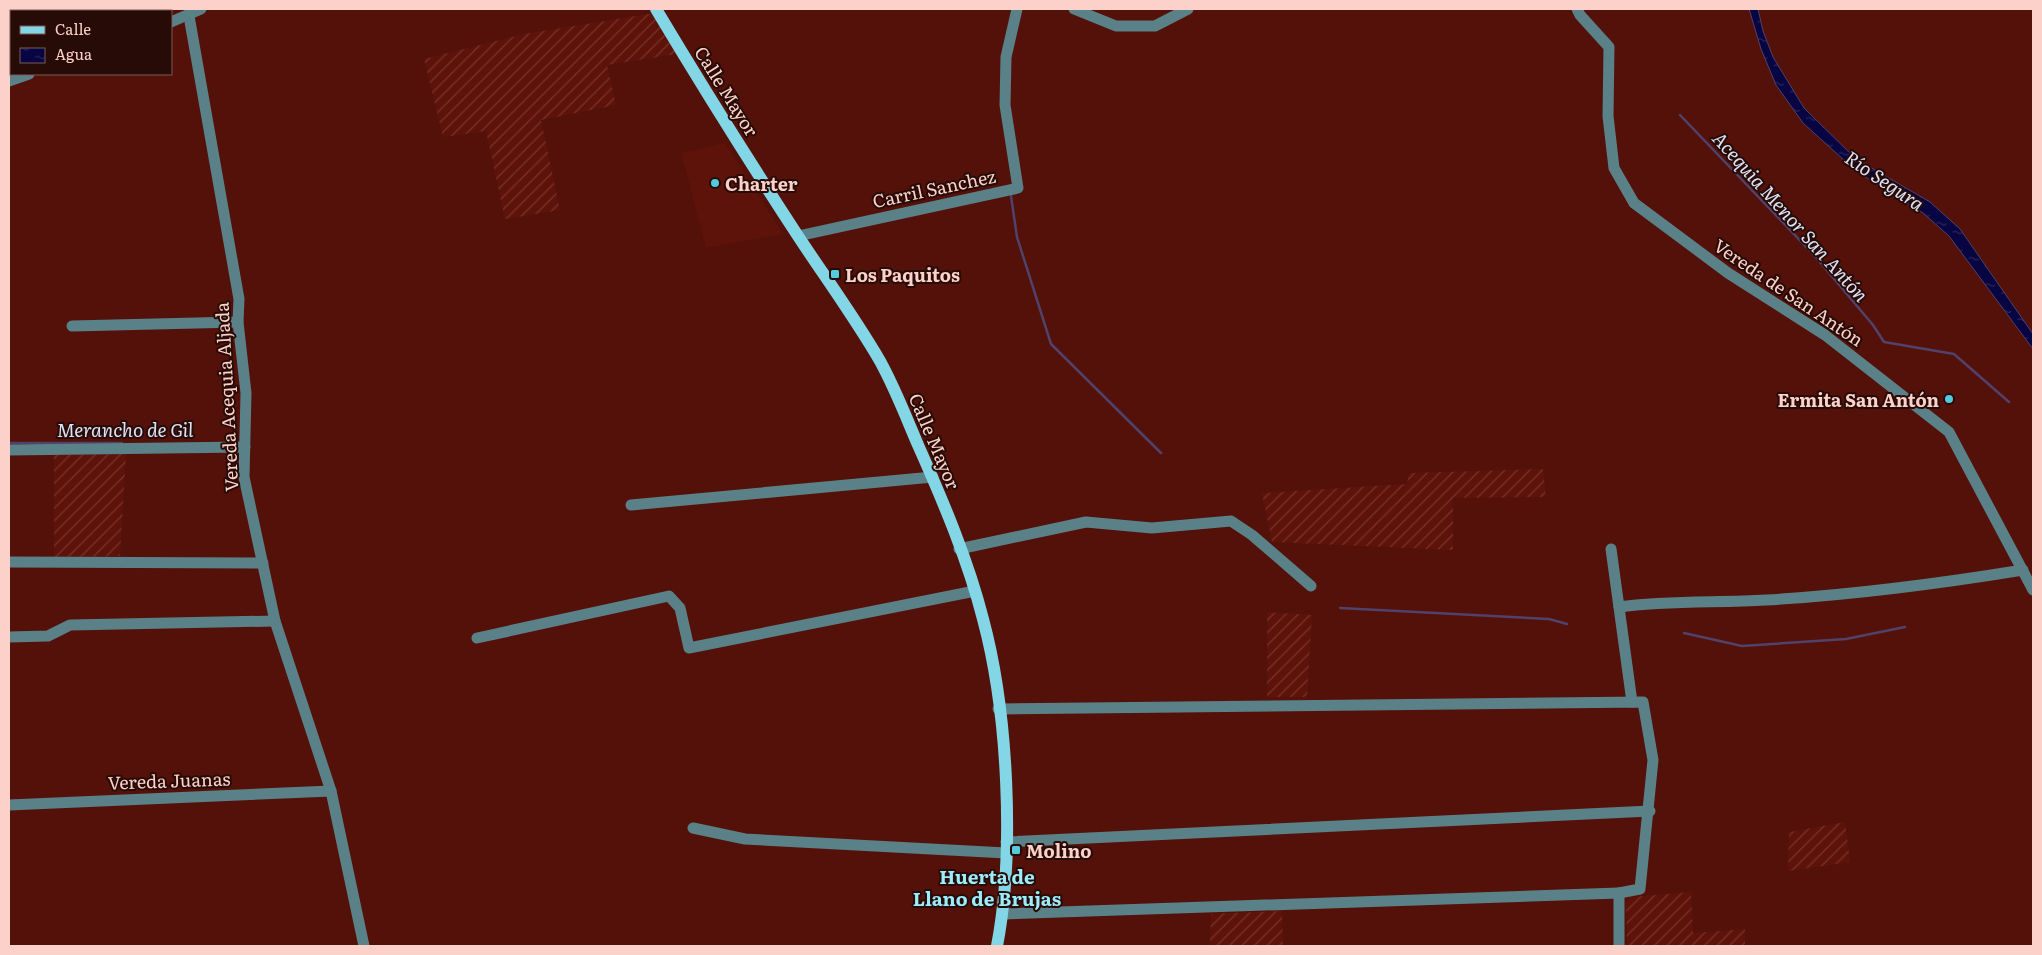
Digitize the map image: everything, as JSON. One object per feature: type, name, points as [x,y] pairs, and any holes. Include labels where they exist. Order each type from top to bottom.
[{"type":"main road","name":"Calle Mayor","points":[[656,9],[708,96],[878,359],[932,477],[960,549],[987,636],[1003,753],[1006,848],[1003,914],[997,946]]},
{"type":"street","points":[[172,22],[189,16],[201,9]]},
{"type":"street","name":"Carril Sanchez","points":[[798,236],[1018,188],[1005,105],[1006,56],[1016,9]]},
{"type":"street","points":[[1074,9],[1116,26],[1155,26],[1188,9]]},
{"type":"street","name":"Vereda de San Antón","points":[[1577,9],[1580,15],[1610,47],[1608,116],[1614,168],[1634,203],[1728,273],[1825,335],[1949,432],[2033,590]]},
{"type":"street","name":"Vereda Acequia Aljada","points":[[189,16],[239,299],[238,322],[246,393],[244,477],[276,621],[331,791],[364,946]]},
{"type":"street","points":[[9,81],[26,75]]},
{"type":"street","points":[[72,326],[238,322]]},
{"type":"street","points":[[9,450],[245,447]]},
{"type":"street","points":[[631,505],[932,477]]},
{"type":"street","points":[[960,549],[1086,522],[1152,528],[1231,521],[1252,535],[1311,586]]},
{"type":"street","points":[[1611,549],[1632,702]]},
{"type":"street","points":[[9,562],[263,563]]},
{"type":"street","points":[[1619,607],[1646,603],[1766,600],[1897,590],[2023,570]]},
{"type":"street","points":[[477,638],[669,596],[680,608],[689,648],[974,591]]},
{"type":"street","points":[[9,636],[48,636],[70,625],[276,621]]},
{"type":"street","points":[[998,709],[1644,702],[1653,760],[1650,811],[1640,889],[1619,892],[1003,914]]},
{"type":"street","name":"Vereda Juanas","points":[[9,805],[331,791]]},
{"type":"street","points":[[693,828],[745,840],[1006,848],[1650,811]]},
{"type":"street","points":[[1619,892],[1619,946]]},
{"type":"shaded area","points":[[655,13],[677,54],[607,65],[616,105],[541,120],[560,210],[505,219],[486,131],[443,137],[424,59],[524,34]]},
{"type":"shaded area","points":[[725,143],[783,234],[706,248],[681,153]]},
{"type":"shaded area","points":[[126,454],[120,556],[54,557],[54,455]]},
{"type":"shaded area","points":[[1543,469],[1546,497],[1453,498],[1453,550],[1272,542],[1262,493],[1407,484],[1409,473]]},
{"type":"shaded area","points":[[1267,612],[1312,615],[1307,697],[1267,697]]},
{"type":"shaded area","points":[[1845,822],[1850,862],[1788,871],[1789,832]]},
{"type":"shaded area","points":[[1691,892],[1693,933],[1745,929],[1745,946],[1627,946],[1626,901],[1631,897]]},
{"type":"shaded area","points":[[1282,911],[1283,946],[1210,946],[1211,914]]},
{"type":"water","name":"Río Segura","points":[[1749,9],[1758,9],[1763,31],[1773,57],[1804,108],[1856,159],[1930,202],[1960,229],[2033,334],[2033,349],[1949,236],[1923,213],[1856,171],[1803,123],[1776,85],[1761,49]]},
{"type":"waterway","name":"Acequia Menor San Antón","points":[[1680,115],[1814,255],[1873,325],[1884,342],[1954,354],[2009,402]]},
{"type":"waterway","points":[[1011,196],[1017,237],[1051,344],[1161,453]]},
{"type":"waterway","name":"Merancho de Gil","points":[[9,443],[122,443]]},
{"type":"waterway","points":[[1340,608],[1549,619],[1567,624]]},
{"type":"waterway","points":[[1684,633],[1742,646],[1846,639],[1905,627]]},
{"type":"place","name":"Charter","points":[[715,183]]},
{"type":"place","name":"Los Paquitos","points":[[835,274]]},
{"type":"place","name":"Ermita San Antón","points":[[1949,399]]},
{"type":"place","name":"Molino","points":[[1016,850]]},
{"type":"district","name":"Huerta de Llano de Brujas","points":[[987,887]]}]
